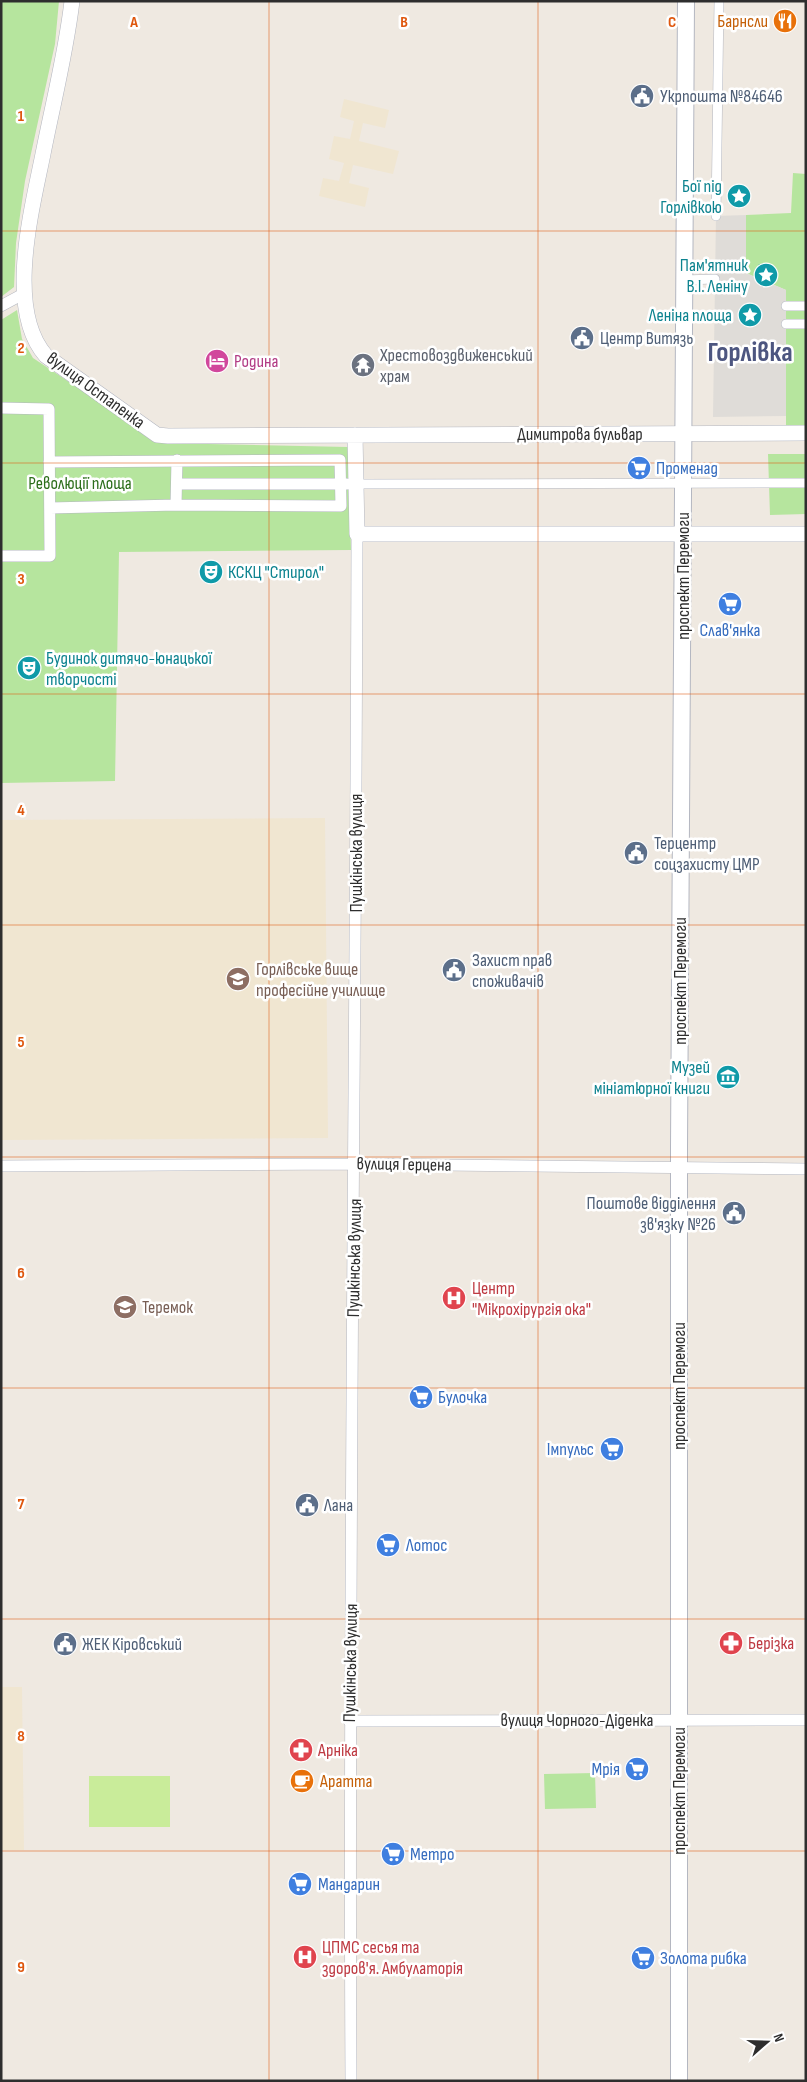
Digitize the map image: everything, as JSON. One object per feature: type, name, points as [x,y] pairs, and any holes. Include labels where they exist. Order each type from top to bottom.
[{"type":"main road","name":"проспект Перемоги","points":[[679,2081],[679,1168],[686,1]]},
{"type":"street","name":"вулиця Остапенка","points":[[72,1],[25,245],[26,293],[29,321],[33,336],[39,347],[46,356],[157,435],[355,434]]},
{"type":"street","points":[[716,216],[719,1]]},
{"type":"street","points":[[684,280],[715,278]]},
{"type":"street","points":[[1,306],[26,293]]},
{"type":"street","points":[[786,306],[806,306]]},
{"type":"street","points":[[786,324],[806,324]]},
{"type":"street","points":[[1,408],[49,409],[50,462],[50,556],[1,556]]},
{"type":"street","name":"Димитрова бульвар","points":[[355,434],[806,433]]},
{"type":"street","name":"Пушкінська вулиця","points":[[351,2081],[349,1720],[355,1164],[357,484],[355,434]]},
{"type":"street","points":[[176,505],[177,460]]},
{"type":"street","points":[[50,462],[340,460],[341,484],[341,506],[176,505],[50,508]]},
{"type":"street","points":[[177,484],[806,483]]},
{"type":"street","points":[[357,534],[806,534]]},
{"type":"street","name":"вулиця Герцена","points":[[1,1166],[355,1164],[806,1169]]},
{"type":"street","name":"вулиця Чорного-Діденка","points":[[349,1720],[806,1720]]},
{"type":"shaded area","points":[[344,99],[389,110],[385,128],[363,123],[359,141],[399,151],[393,174],[353,165],[349,183],[369,188],[365,207],[319,196],[323,178],[339,181],[344,163],[329,159],[334,136],[350,139],[354,121],[340,117]]},
{"type":"shaded area","name":"Леніна площа","points":[[746,215],[746,273],[786,290],[786,416],[713,417],[716,216]]},
{"type":"shaded area","points":[[325,818],[328,1138],[1,1140],[1,820]]},
{"type":"shaded area","points":[[1,1687],[22,1687],[24,1850],[1,1850]]},
{"type":"green space","points":[[1,1],[59,1],[55,44],[25,181],[16,243],[14,287],[1,297]]},
{"type":"green space","points":[[793,173],[806,174],[806,428],[786,428],[786,290],[746,273],[746,215],[791,213]]},
{"type":"green space","name":"Революції площа","points":[[17,310],[22,339],[33,358],[161,443],[348,447],[351,550],[119,552],[115,781],[1,783],[1,320]]},
{"type":"green space","points":[[768,454],[806,454],[806,514],[770,515]]},
{"type":"green space","points":[[595,1773],[596,1808],[545,1809],[544,1774]]},
{"type":"green space","points":[[89,1776],[170,1776],[170,1827],[89,1827]]},
{"type":"place","name":"Барнсли","points":[[785,21]]},
{"type":"place","name":"Укрпошта №84646","points":[[642,96]]},
{"type":"place","name":"Бої під Горлівкою","points":[[739,196]]},
{"type":"place","name":"Пам'ятник В.І. Леніну","points":[[766,275]]},
{"type":"place","name":"Леніна площа","points":[[750,315]]},
{"type":"place","name":"Центр Витязь","points":[[582,338]]},
{"type":"place","name":"Родина","points":[[217,361]]},
{"type":"place","name":"Хрестовоздвиженський храм","points":[[363,365]]},
{"type":"place","name":"Променад","points":[[639,468]]},
{"type":"place","name":"КСКЦ \"Стирол\"","points":[[211,572]]},
{"type":"place","name":"Слав'янка","points":[[730,604]]},
{"type":"place","name":"Будинок дитячо-юнацької творчості","points":[[29,668]]},
{"type":"place","name":"Терцентр соцзахисту ЦМР","points":[[636,853]]},
{"type":"place","name":"Захист прав споживачів","points":[[454,970]]},
{"type":"place","name":"Горлівське вище професійне училище","points":[[238,979]]},
{"type":"place","name":"Музей мініатюрної книги","points":[[728,1077]]},
{"type":"place","name":"Поштове відділення зв'язку №26","points":[[734,1213]]},
{"type":"place","name":"Центр \"Мікрохірургія ока\"","points":[[454,1298]]},
{"type":"place","name":"Теремок","points":[[125,1307]]},
{"type":"place","name":"Булочка","points":[[421,1397]]},
{"type":"place","name":"Імпульс","points":[[612,1449]]},
{"type":"place","name":"Лана","points":[[307,1505]]},
{"type":"place","name":"Лотос","points":[[388,1545]]},
{"type":"place","name":"Берізка","points":[[731,1643]]},
{"type":"place","name":"ЖЕК Кіровський","points":[[65,1644]]},
{"type":"place","name":"Арніка","points":[[301,1750]]},
{"type":"place","name":"Мрія","points":[[637,1769]]},
{"type":"place","name":"Аратта","points":[[302,1781]]},
{"type":"place","name":"Метро","points":[[393,1854]]},
{"type":"place","name":"Мандарин","points":[[300,1884]]},
{"type":"place","name":"ЦПМС сесья та здоров'я. Амбулаторія","points":[[305,1957]]},
{"type":"place","name":"Золота рибка","points":[[643,1958]]},
{"type":"district","name":"Горлівка","points":[[750,351]]}]
